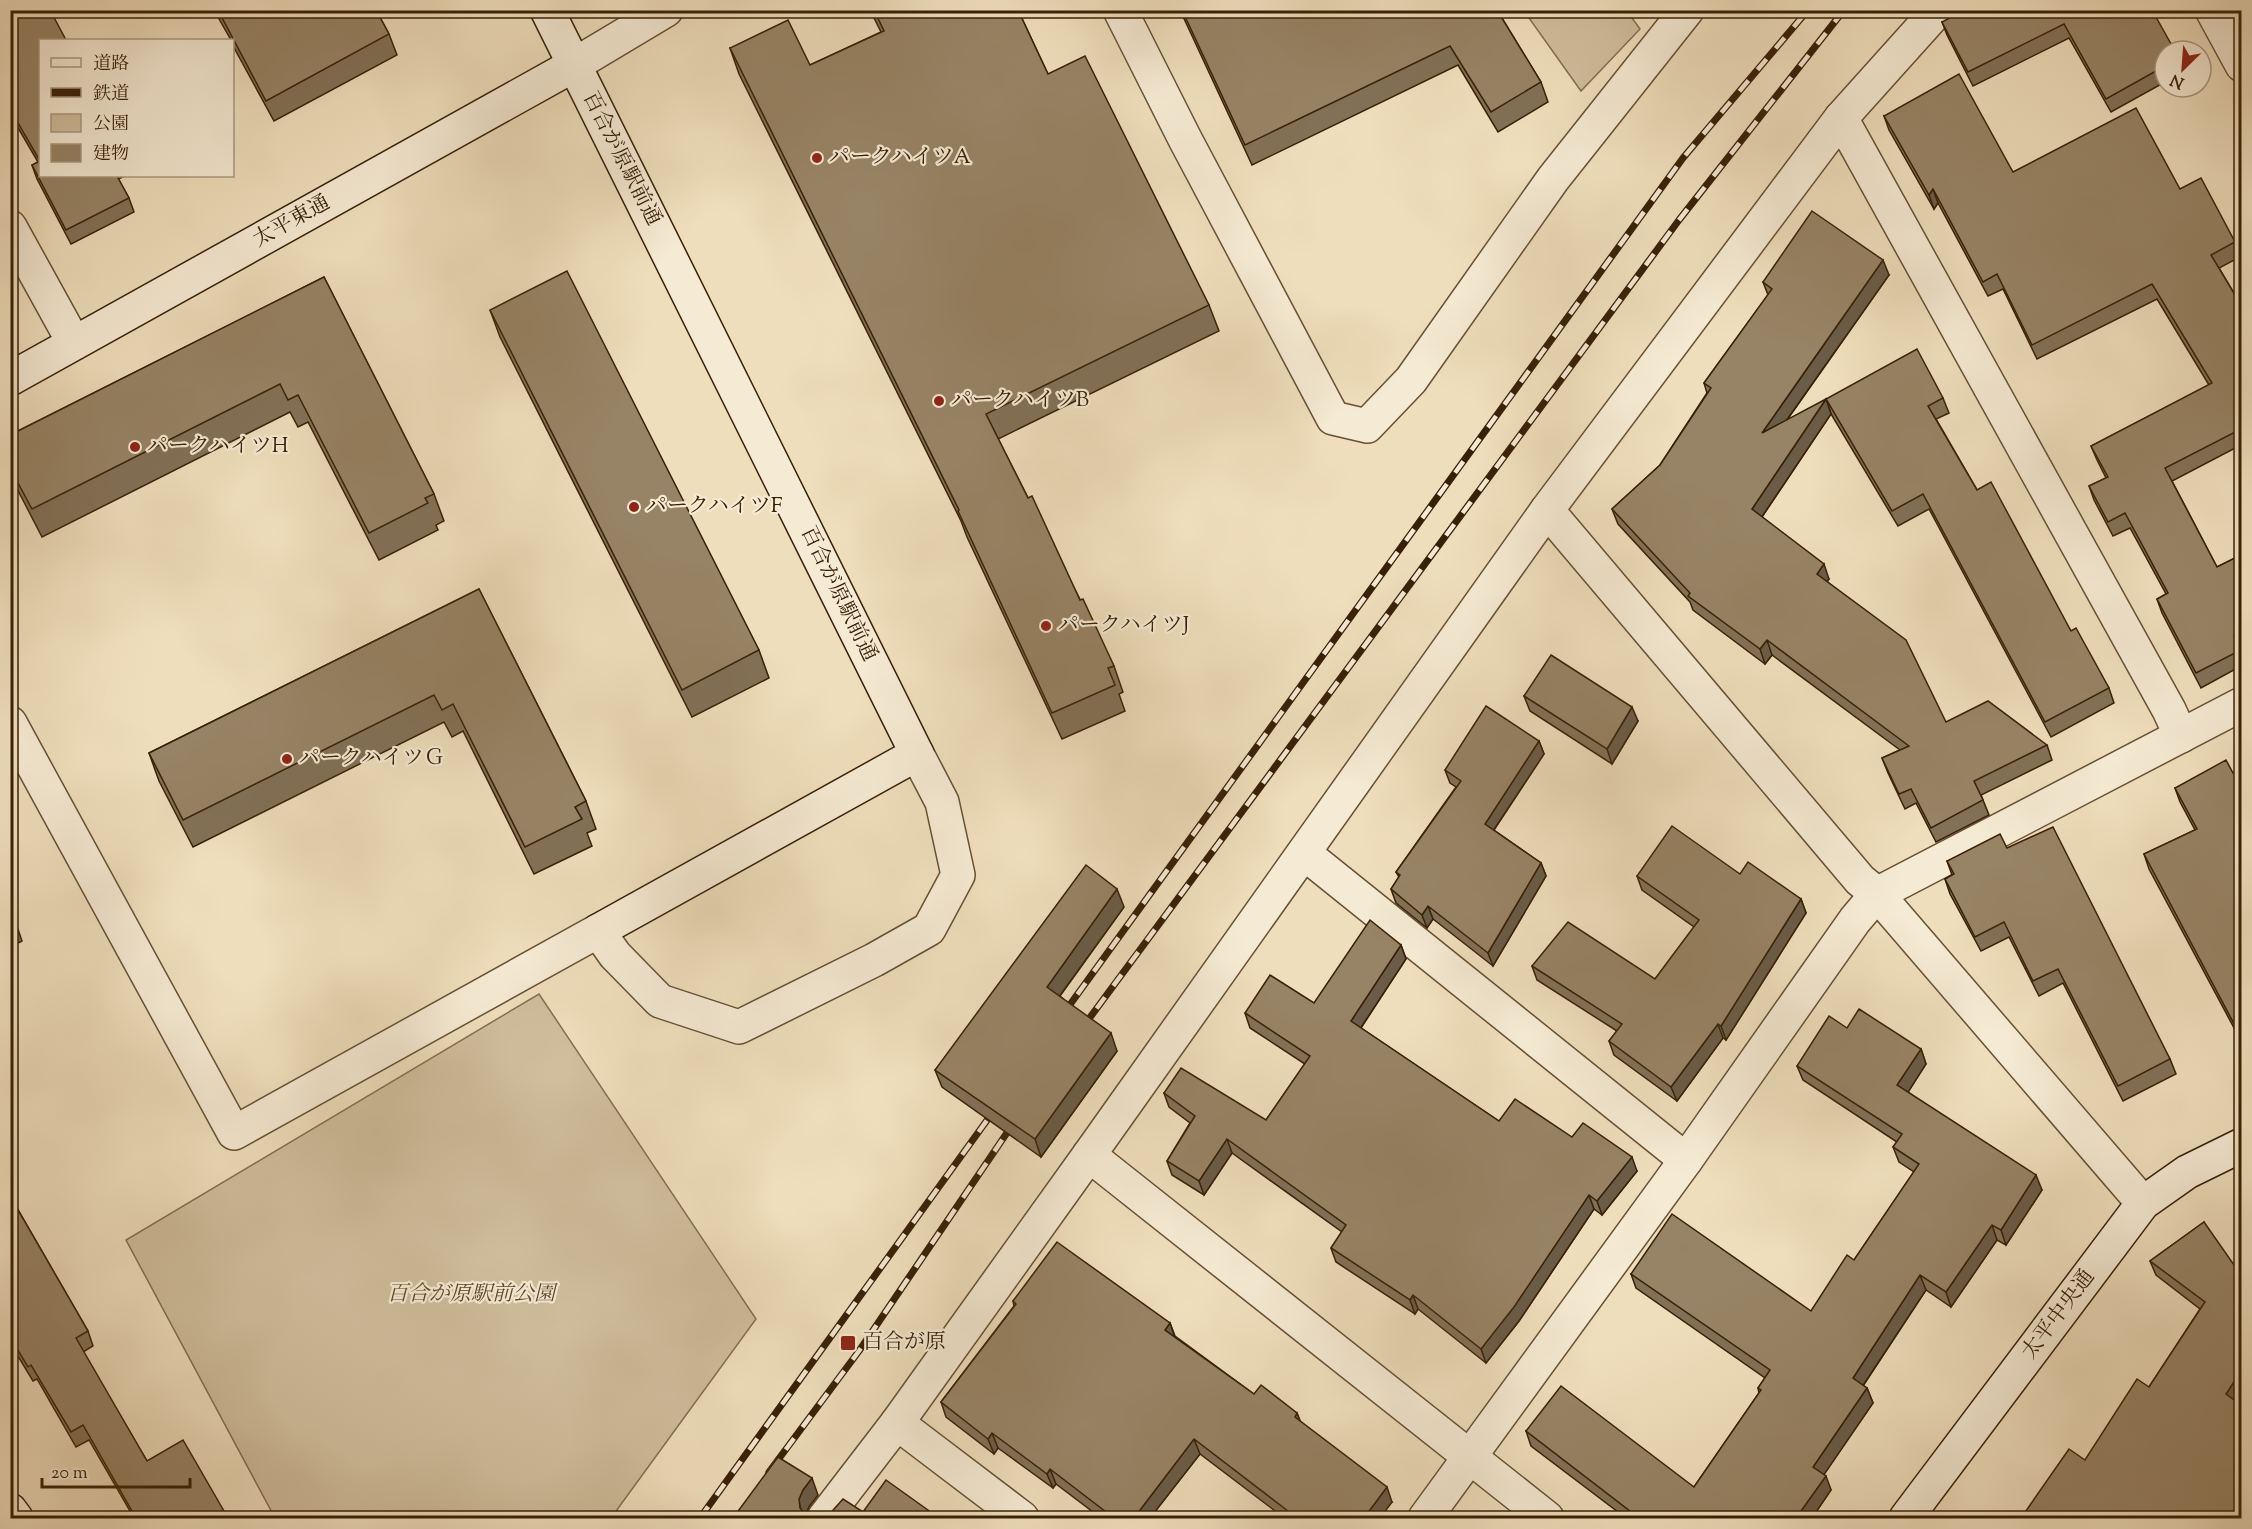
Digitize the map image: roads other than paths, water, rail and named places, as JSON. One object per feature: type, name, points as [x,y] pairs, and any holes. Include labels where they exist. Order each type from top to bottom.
[{"type":"street","name":"百合が原駅前通","points":[[547,10],[942,802],[958,875],[929,929],[874,960],[739,1027],[660,1001],[615,955],[598,931]]},
{"type":"street","name":"太平東通","points":[[10,379],[574,64],[666,10]]},
{"type":"street","points":[[1120,10],[1185,139],[1333,418],[1367,426],[1412,380],[1553,179],[1677,15]]},
{"type":"street","points":[[824,1518],[897,1423],[1547,510],[1840,117],[1938,10]]},
{"type":"street","points":[[2212,10],[2241,65]]},
{"type":"street","points":[[1840,117],[2169,710],[2181,736]]},
{"type":"street","points":[[10,227],[74,343]]},
{"type":"street","points":[[1547,510],[1852,871],[1877,894],[2143,1203]]},
{"type":"street","points":[[1425,1518],[1686,1160],[1855,920],[1877,894],[2241,704]]},
{"type":"street","points":[[10,723],[234,1133],[917,754]]},
{"type":"street","points":[[1304,853],[1686,1160]]},
{"type":"street","name":"太平中央通","points":[[1906,1518],[2143,1203],[2187,1173],[2241,1145]]},
{"type":"street","points":[[1089,1155],[1547,1518]]},
{"type":"street","points":[[897,1423],[1022,1518]]},
{"type":"street","points":[[10,1510],[16,1518]]},
{"type":"railway","points":[[1061,1017],[1683,158],[1808,10]]},
{"type":"railway","points":[[1080,1031],[1679,220],[1844,10]]},
{"type":"railway","points":[[700,1518],[998,1105]]},
{"type":"railway","points":[[769,1472],[859,1351],[1017,1118]]},
{"type":"place","name":"パークハイツA","points":[[817,158]]},
{"type":"place","name":"パークハイツB","points":[[939,401]]},
{"type":"place","name":"パークハイツH","points":[[135,447]]},
{"type":"place","name":"パークハイツF","points":[[634,507]]},
{"type":"place","name":"パークハイツJ","points":[[1046,626]]},
{"type":"place","name":"パークハイツＧ","points":[[287,759]]},
{"type":"place","name":"百合が原","points":[[848,1343]]},
{"type":"park label","name":"百合が原駅前公園","points":[[471,1295]]}]
